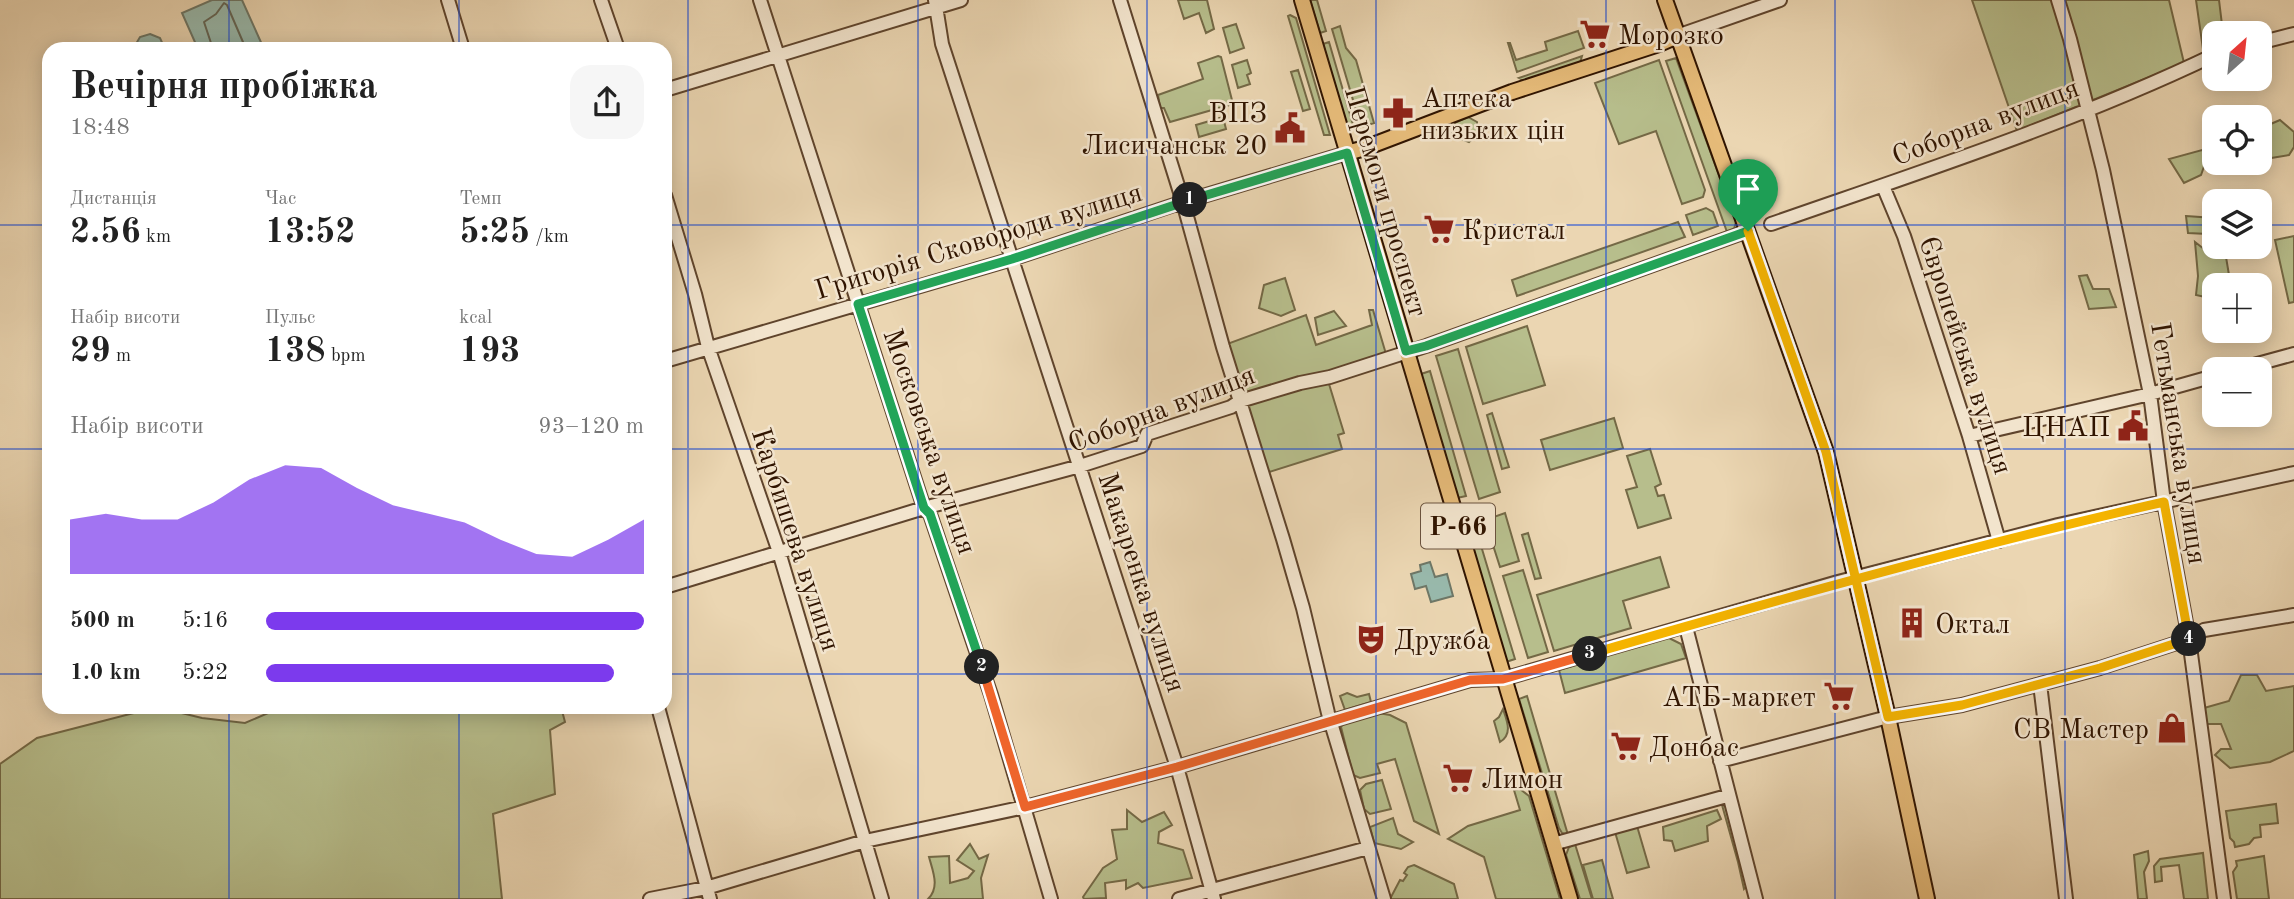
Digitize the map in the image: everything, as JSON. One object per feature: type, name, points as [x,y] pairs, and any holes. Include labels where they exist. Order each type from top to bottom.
[{"type":"main road","name":"Перемоги проспект","points":[[1302,0],[1570,899]]},
{"type":"main road","points":[[1665,0],[1826,452],[1927,899]]},
{"type":"main road","name":"Григорія Сковороди вулиця","points":[[1347,153],[1512,92],[1677,36]]},
{"type":"street","points":[[448,0],[461,42]]},
{"type":"street","points":[[601,0],[616,42]]},
{"type":"street","name":"Московська вулиця","points":[[761,0],[777,58],[924,508],[930,514],[987,682],[1051,899]]},
{"type":"street","points":[[672,88],[777,58],[935,4],[961,0]]},
{"type":"street","points":[[1120,0],[1183,202],[1223,347],[1303,608],[1330,720],[1384,899]]},
{"type":"street","name":"Григорія Сковороди вулиця","points":[[1677,36],[1780,0]]},
{"type":"street","name":"Гетьманська вулиця","points":[[2058,0],[2088,109],[2150,394],[2164,502],[2189,639],[2224,899]]},
{"type":"street","name":"Макаренка вулиця","points":[[935,4],[943,44],[1177,767],[1212,894]]},
{"type":"street","points":[[2272,40],[2294,34]]},
{"type":"street","name":"Соборна вулиця","points":[[1771,224],[1883,186],[2088,109],[2202,60]]},
{"type":"street","name":"Григорія Сковороди вулиця","points":[[672,359],[1012,259],[1183,202],[1347,153]]},
{"type":"street","name":"Європейська вулиця","points":[[1883,186],[1904,236],[1969,436],[1999,541]]},
{"type":"street","name":"Карбишева вулиця","points":[[672,218],[708,347],[779,552],[882,899]]},
{"type":"street","name":"Соборна вулиця","points":[[672,585],[924,508],[1080,466],[1142,446],[1147,434],[1231,407],[1240,401],[1329,377],[1439,342],[1748,231]]},
{"type":"street","points":[[2272,360],[2294,354]]},
{"type":"street","points":[[1969,436],[2202,379]]},
{"type":"street","points":[[650,899],[708,893],[865,841],[1025,807],[1177,767],[1477,678],[1503,679],[1856,578],[1999,541],[2294,472]]},
{"type":"street","points":[[1720,761],[1888,717],[1962,705],[2100,668],[2189,639],[2204,630],[2294,615]]},
{"type":"street","points":[[1686,627],[1727,796],[1756,899]]},
{"type":"street","points":[[2040,684],[2066,899]]},
{"type":"street","points":[[660,714],[708,893]]},
{"type":"street","points":[[1553,844],[1727,796]]},
{"type":"street","points":[[1179,899],[1212,894],[1368,848]]},
{"type":"green space","points":[[1178,0],[1207,0],[1214,29],[1206,33],[1199,13],[1184,19]]},
{"type":"green space","points":[[1310,0],[1317,0],[1326,31],[1320,33]]},
{"type":"green space","points":[[1972,0],[2169,0],[2184,63],[2017,131]]},
{"type":"green space","points":[[2196,0],[2219,0],[2222,21],[2202,21],[2202,42]]},
{"type":"green space","points":[[1288,16],[1296,18],[1330,135],[1324,135]]},
{"type":"green space","points":[[1236,24],[1244,48],[1230,53],[1223,28]]},
{"type":"green space","points":[[1340,26],[1346,48],[1356,60],[1374,123],[1361,127],[1332,29]]},
{"type":"green space","points":[[1578,31],[1584,48],[1517,72],[1508,43],[1516,60],[1547,50],[1545,42]]},
{"type":"green space","points":[[1329,42],[1354,128],[1348,130],[1323,44]]},
{"type":"green space","points":[[1582,56],[1580,63],[1525,81],[1519,78]]},
{"type":"green space","points":[[1221,57],[1233,104],[1170,122],[1164,108],[1160,108],[1158,95],[1203,79],[1198,63]]},
{"type":"green space","points":[[1676,58],[1736,222],[1734,229],[1727,232],[1666,61]]},
{"type":"green space","points":[[1247,60],[1251,73],[1247,75],[1250,84],[1238,88],[1232,65]]},
{"type":"green space","points":[[1659,60],[1705,190],[1703,197],[1682,204],[1656,131],[1619,144],[1595,83]]},
{"type":"green space","points":[[1298,70],[1310,109],[1303,111],[1291,72]]},
{"type":"green space","points":[[1223,117],[1226,129],[1199,137],[1196,125]]},
{"type":"green space","points":[[1468,117],[1477,122],[1477,135],[1469,142],[1451,135],[1450,130],[1452,124]]},
{"type":"green space","points":[[2280,120],[2294,132],[2294,147],[2289,155],[2272,158],[2272,123]]},
{"type":"green space","points":[[2202,150],[2201,175],[2184,183],[2169,159]]},
{"type":"green space","points":[[1706,208],[1713,212],[1718,226],[1693,235],[1686,215]]},
{"type":"green space","points":[[2186,216],[2202,217],[2202,234],[2188,233]]},
{"type":"green space","points":[[1678,222],[1685,237],[1517,296],[1512,280]]},
{"type":"green space","points":[[2294,236],[2294,302],[2289,303],[2275,240]]},
{"type":"green space","points":[[2195,242],[2202,248],[2202,259],[2226,259],[2229,273],[2202,273],[2202,296],[2196,295],[2198,276]]},
{"type":"green space","points":[[2087,275],[2093,289],[2109,289],[2116,307],[2089,309],[2079,276]]},
{"type":"green space","points":[[1285,278],[1295,310],[1281,316],[1259,308],[1264,285]]},
{"type":"green space","points":[[1369,310],[1373,310],[1386,354],[1248,395],[1241,391],[1227,344],[1306,315],[1316,345],[1372,325]]},
{"type":"green space","points":[[1334,311],[1346,326],[1318,335],[1315,318]]},
{"type":"green space","points":[[1527,326],[1545,385],[1483,404],[1466,347]]},
{"type":"green space","points":[[1458,349],[1500,492],[1479,499],[1436,356]]},
{"type":"green space","points":[[1430,371],[1466,496],[1457,498],[1421,374]]},
{"type":"green space","points":[[1315,384],[1329,384],[1344,433],[1338,435],[1342,449],[1266,473],[1246,404]]},
{"type":"green space","points":[[1492,413],[1509,467],[1502,469],[1487,415]]},
{"type":"green space","points":[[1614,418],[1623,448],[1550,470],[1541,440]]},
{"type":"green space","points":[[1650,449],[1661,484],[1655,487],[1658,496],[1664,495],[1671,518],[1638,528],[1626,490],[1637,487],[1627,456]]},
{"type":"green space","points":[[1505,513],[1519,561],[1500,567],[1485,520]]},
{"type":"green space","points":[[1476,529],[1515,659],[1506,662],[1467,532]]},
{"type":"green space","points":[[1528,533],[1541,578],[1535,579],[1522,535]]},
{"type":"green space","points":[[1660,557],[1669,587],[1623,601],[1631,628],[1554,651],[1537,595]]},
{"type":"green space","points":[[1523,570],[1548,652],[1528,658],[1503,576]]},
{"type":"green space","points":[[1667,637],[1681,644],[1686,658],[1565,693],[1559,670]]},
{"type":"green space","points":[[2241,675],[2257,675],[2266,691],[2294,686],[2294,751],[2270,762],[2230,768],[2215,755],[2221,749],[2231,749],[2221,724],[2206,724],[2204,708],[2229,701]]},
{"type":"green space","points":[[1347,693],[1357,697],[1369,694],[1371,702],[1345,710],[1340,696]]},
{"type":"green space","points":[[1527,696],[1568,835],[1562,833],[1559,828],[1519,699]]},
{"type":"green space","points":[[1503,709],[1508,731],[1500,742],[1494,721]]},
{"type":"green space","points":[[1378,713],[1390,715],[1406,723],[1439,834],[1414,821],[1395,759],[1377,764],[1380,773],[1360,778],[1353,775],[1341,727],[1344,723]]},
{"type":"green space","points":[[130,714],[186,714],[245,723],[266,714],[563,714],[565,722],[550,730],[555,794],[493,814],[502,899],[0,899],[0,764],[37,738]]},
{"type":"green space","points":[[1382,780],[1391,809],[1370,814],[1364,809],[1360,790],[1366,784]]},
{"type":"green space","points":[[1520,789],[1529,796],[1560,899],[1496,899],[1484,857],[1448,839],[1468,826],[1520,810],[1514,790]]},
{"type":"green space","points":[[2276,804],[2278,823],[2260,825],[2261,837],[2254,838],[2249,844],[2235,847],[2230,838],[2226,811]]},
{"type":"green space","points":[[1722,805],[1726,806],[1747,886],[1744,889],[1738,862]]},
{"type":"green space","points":[[1127,810],[1142,822],[1164,812],[1172,825],[1159,832],[1158,843],[1183,850],[1192,878],[1143,888],[1138,883],[1126,889],[1126,880],[1105,883],[1106,898],[1084,899],[1103,868],[1117,859],[1112,830],[1127,829]]},
{"type":"green space","points":[[1717,810],[1721,819],[1707,826],[1708,841],[1675,851],[1672,841],[1664,840],[1663,827]]},
{"type":"green space","points":[[1393,818],[1398,834],[1413,842],[1401,849],[1374,843],[1370,827]]},
{"type":"green space","points":[[1637,826],[1649,867],[1627,873],[1615,832]]},
{"type":"green space","points":[[970,844],[979,859],[988,855],[981,878],[983,899],[928,899],[935,884],[929,857],[949,856],[950,883],[968,878],[974,871],[957,860]]},
{"type":"green space","points":[[1575,844],[1592,899],[1580,899],[1566,855],[1569,847]]},
{"type":"green space","points":[[2148,851],[2149,861],[2144,872],[2147,899],[2138,899],[2134,855]]},
{"type":"green space","points":[[2203,853],[2208,899],[2184,899],[2179,865],[2161,867],[2162,881],[2155,882],[2154,866],[2160,859]]},
{"type":"green space","points":[[2264,856],[2269,899],[2237,899],[2233,872],[2237,866],[2236,861]]},
{"type":"green space","points":[[1602,860],[1613,899],[1593,899],[1583,865]]},
{"type":"green space","points":[[1414,865],[1454,884],[1458,899],[1390,899],[1400,880],[1403,881],[1407,875],[1404,873],[1408,867]]},
{"type":"water","points":[[212,0],[242,0],[261,42],[195,42],[182,13]]},
{"type":"water","points":[[150,34],[160,38],[162,42],[137,42],[140,37]]},
{"type":"water","points":[[1430,562],[1435,577],[1447,574],[1453,596],[1431,602],[1426,586],[1415,589],[1411,574],[1421,571],[1420,565]]},
{"type":"place","name":"Морозко","points":[[1595,34]]},
{"type":"place","name":"Аптека низьких цін","points":[[1398,113]]},
{"type":"place","name":"ВПЗ Лисичанськ 20","points":[[1290,128]]},
{"type":"place","name":"Кристал","points":[[1439,229]]},
{"type":"place","name":"ЦНАП","points":[[2133,426]]},
{"type":"place","name":"Октал","points":[[1912,623]]},
{"type":"place","name":"Дружба","points":[[1371,639]]},
{"type":"place","name":"АТБ-маркет","points":[[1839,696]]},
{"type":"place","name":"СВ Мастер","points":[[2172,728]]},
{"type":"place","name":"Донбас","points":[[1626,746]]},
{"type":"place","name":"Лимон","points":[[1458,778]]},
{"type":"route","points":[[1748,231],[1406,351],[1347,153],[1183,202],[1012,259],[858,304],[924,508],[930,514],[991,695],[1025,807],[1177,767],[1477,678],[1503,679],[1838,582],[1856,578],[1874,574],[2058,525],[2164,502],[2189,639],[2100,668],[1962,705],[1888,717],[1871,648],[1856,578],[1826,452],[1748,231]]}]
